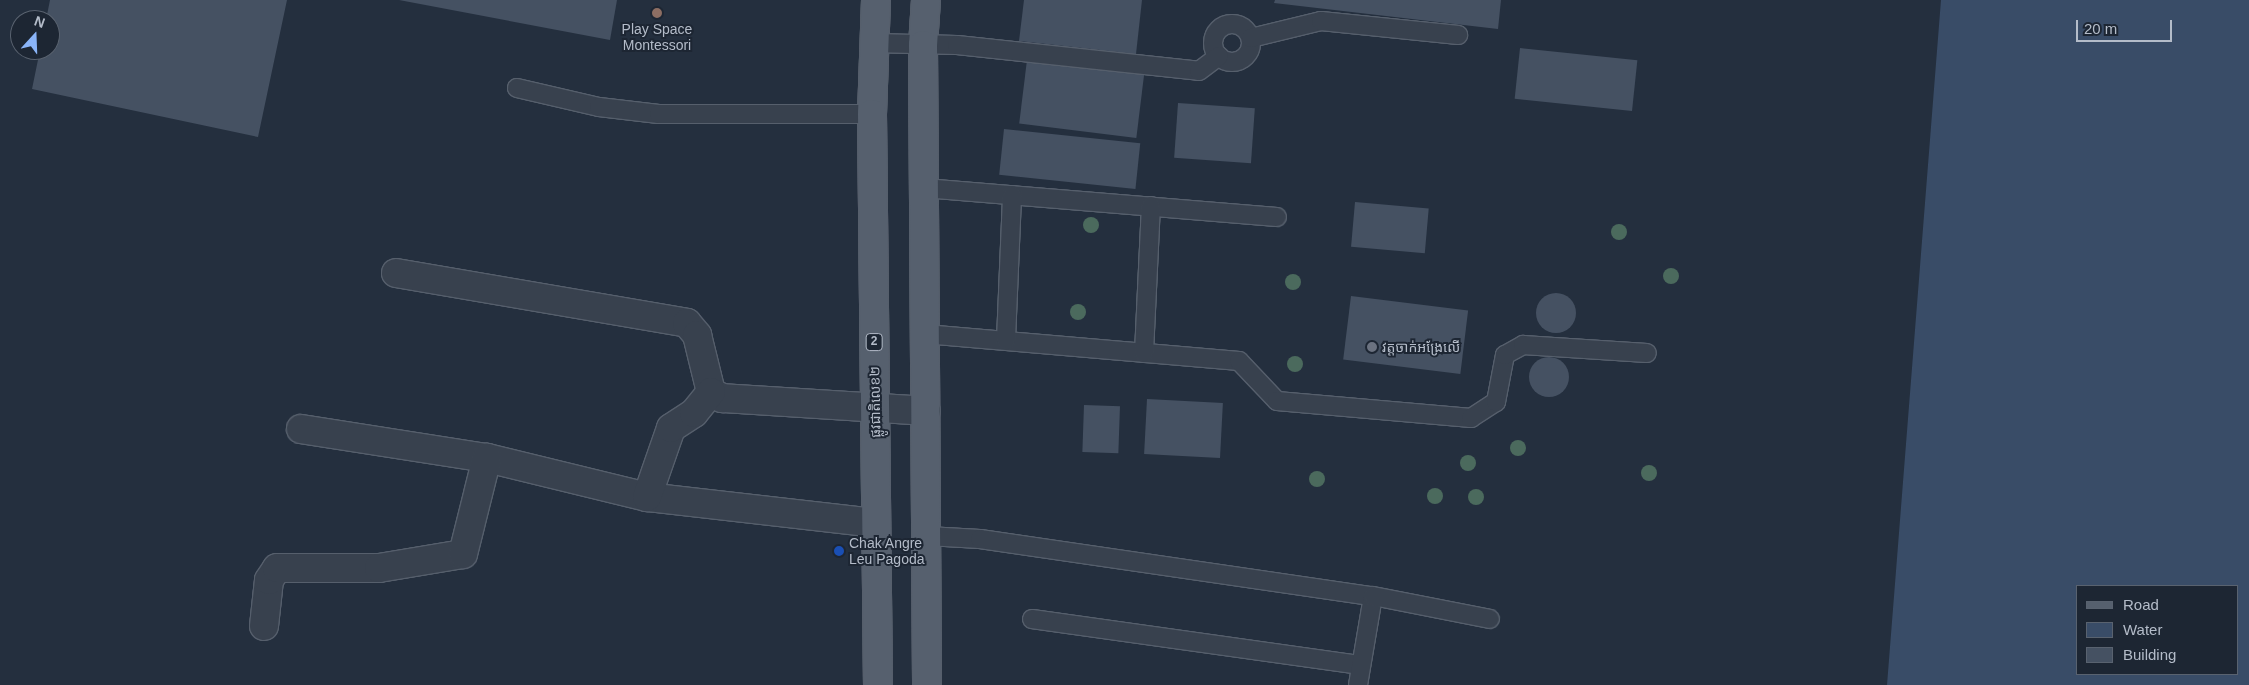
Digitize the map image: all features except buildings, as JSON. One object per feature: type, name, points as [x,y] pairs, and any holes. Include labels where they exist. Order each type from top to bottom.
[{"type":"main road","name":"ផ្លូវជាតិលេខ២","points":[[876,0],[872,114],[878,685]]},
{"type":"main road","points":[[926,0],[923,45],[927,685]]},
{"type":"street","points":[[396,274],[686,323],[697,335],[711,392],[722,398],[875,410],[926,411]]},
{"type":"street","points":[[647,497],[671,428],[694,413],[711,392]]},
{"type":"street","points":[[301,429],[487,458],[647,497],[876,523]]},
{"type":"street","points":[[264,626],[269,580],[277,568],[379,568],[463,554],[487,458]]},
{"type":"lane","points":[[1250,38],[1322,21],[1458,35]]},
{"type":"lane","points":[[1227,25],[1237,25],[1246,29],[1250,38],[1251,48],[1246,56],[1238,61],[1219,56],[1214,48],[1214,38],[1219,30],[1227,25]]},
{"type":"lane","points":[[873,43],[957,45],[1199,71],[1219,56]]},
{"type":"lane","points":[[517,88],[599,107],[659,114],[872,114]]},
{"type":"lane","points":[[924,188],[1277,217]]},
{"type":"lane","points":[[1006,340],[1012,195]]},
{"type":"lane","points":[[1144,353],[1151,206]]},
{"type":"lane","points":[[925,334],[1239,361],[1277,401],[1471,418],[1496,402],[1505,355],[1523,346],[1647,353]]},
{"type":"lane","points":[[927,536],[980,539],[1373,596],[1490,619]]},
{"type":"lane","points":[[1358,685],[1373,596]]},
{"type":"lane","points":[[1032,619],[1361,665]]},
{"type":"water","points":[[1941,0],[2249,0],[2249,685],[1887,685]]},
{"type":"place","name":"Play Space Montessori","points":[[657,13]]},
{"type":"place","name":"វត្តចាក់អង្រែលើ","points":[[1372,347]]},
{"type":"place","name":"Chak Angre Leu Pagoda","points":[[839,551]]}]
